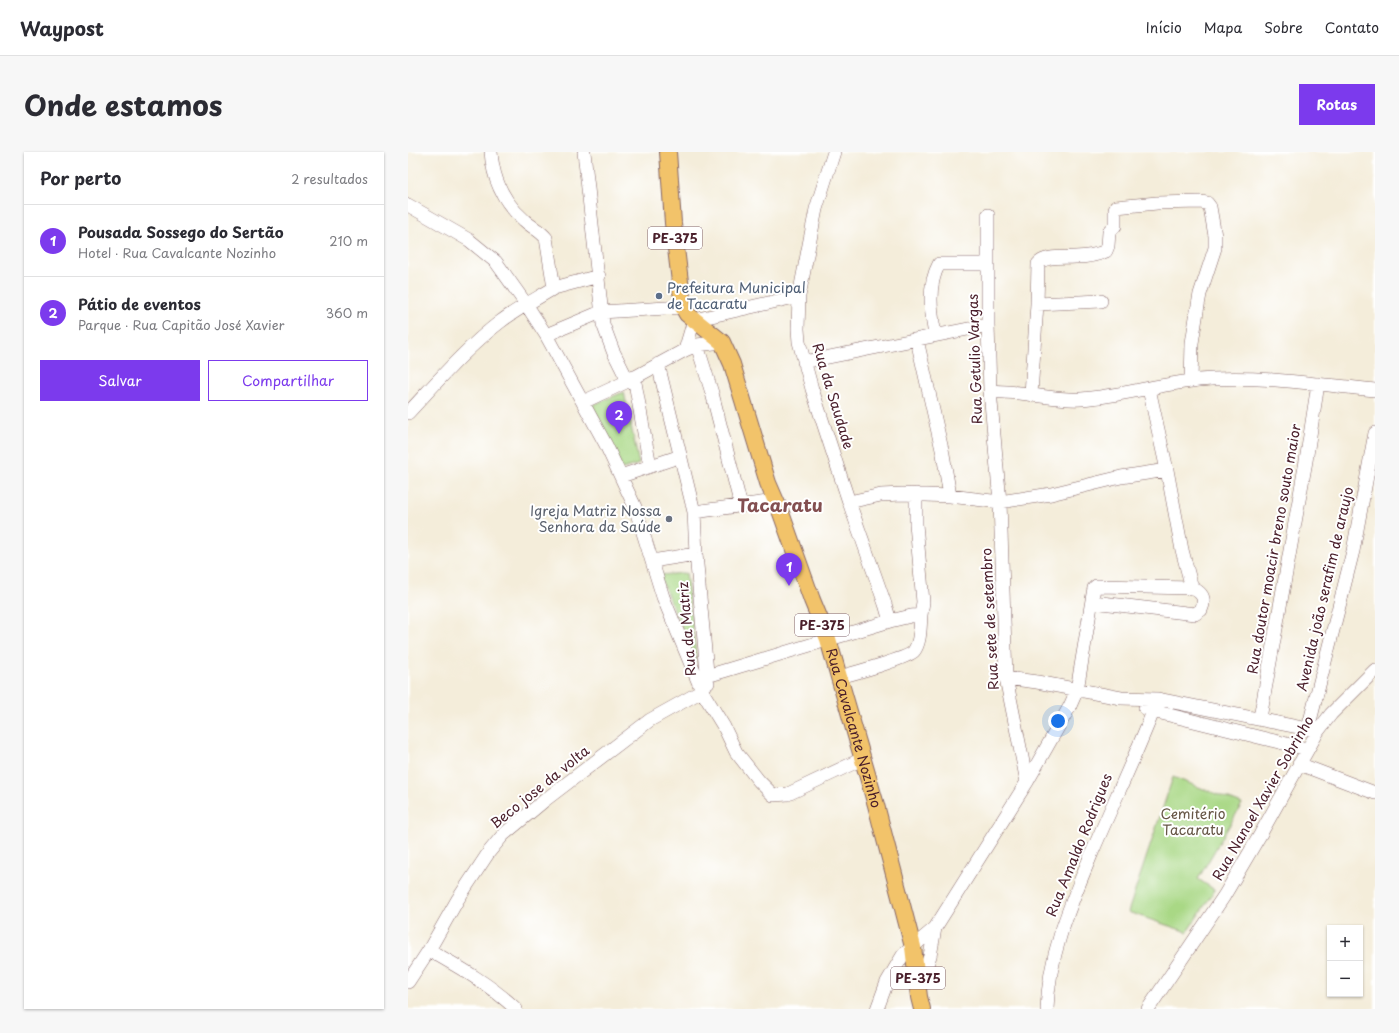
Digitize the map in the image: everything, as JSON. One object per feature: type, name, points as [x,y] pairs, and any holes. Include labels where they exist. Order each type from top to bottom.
[{"type":"main road","name":"PE-375","points":[[668,152],[673,223],[683,307],[687,314],[694,320]]},
{"type":"main road","name":"Rua Cavalcante Nozinho","points":[[694,320],[722,342],[738,381],[768,483],[828,640],[913,948]]},
{"type":"main road","name":"PE-375","points":[[913,948],[919,997],[922,1009]]},
{"type":"street","points":[[491,152],[494,172],[505,200],[524,221],[546,238],[554,288]]},
{"type":"street","points":[[584,152],[599,276],[601,312],[607,336],[631,379],[650,466]]},
{"type":"street","name":"Rua da Saudade","points":[[834,152],[816,209],[799,296],[798,329],[804,362],[849,502],[890,621]]},
{"type":"street","points":[[1031,394],[1037,304],[1037,267],[1040,261],[1046,259],[1076,257],[1106,251],[1109,234],[1115,226],[1115,210],[1118,206],[1175,202],[1200,202],[1207,203],[1210,207],[1215,236],[1215,248],[1200,294],[1192,343],[1191,381]]},
{"type":"street","points":[[408,205],[469,240],[500,266],[546,335],[606,445],[635,507],[663,597],[705,696],[736,752],[755,777],[773,795],[788,794],[862,759]]},
{"type":"street","name":"Rua Getulio Vargas","points":[[988,215],[988,325],[990,390],[1000,502]]},
{"type":"street","points":[[935,335],[931,307],[932,289],[935,272],[940,264],[988,264]]},
{"type":"street","points":[[408,413],[455,362],[499,323],[526,304],[554,288],[599,276]]},
{"type":"street","points":[[741,506],[712,393],[691,347],[694,320],[799,296]]},
{"type":"street","points":[[1037,304],[1101,301]]},
{"type":"street","points":[[546,335],[601,312],[683,307]]},
{"type":"street","points":[[804,362],[988,325]]},
{"type":"street","points":[[917,340],[941,447],[950,496]]},
{"type":"street","points":[[583,402],[631,379],[691,347],[722,342]]},
{"type":"street","name":"Rua da Matriz","points":[[658,364],[694,512],[696,554],[707,676],[705,696]]},
{"type":"street","points":[[990,390],[1054,398],[1080,399],[1191,381],[1237,378],[1375,390]]},
{"type":"street","name":"Rua doutor moacir breno souto maior","points":[[1260,718],[1306,461],[1318,384]]},
{"type":"street","points":[[1149,389],[1167,470],[1182,550],[1192,588]]},
{"type":"street","name":"Avenida joão serafim de araujo","points":[[1312,730],[1353,551],[1375,433]]},
{"type":"street","points":[[621,476],[681,456]]},
{"type":"street","points":[[849,502],[881,495],[902,494],[950,496],[1000,502],[1051,494],[1121,478],[1167,470]]},
{"type":"street","points":[[839,677],[913,653],[918,645],[916,615],[923,602],[916,524],[916,494]]},
{"type":"street","points":[[694,512],[775,501]]},
{"type":"street","name":"Rua sete de setembro","points":[[1000,502],[1006,678],[1027,782]]},
{"type":"street","points":[[652,562],[696,554]]},
{"type":"street","points":[[877,1009],[887,982],[897,965],[904,956],[935,928],[1027,782],[1070,706],[1077,690],[1093,598],[1096,586],[1192,588],[1200,592],[1203,597],[1203,605],[1200,610],[1194,614],[1093,598]]},
{"type":"street","points":[[707,676],[890,621],[916,615]]},
{"type":"street","name":"Rua Nanoel Xavier Sobrinho","points":[[1148,1009],[1224,896],[1260,835],[1307,749],[1312,730],[1331,714],[1375,670]]},
{"type":"street","points":[[1006,678],[1121,698],[1158,698],[1312,730]]},
{"type":"street","name":"Beco jose da volta","points":[[408,982],[429,950],[458,899],[489,852],[507,832],[545,800],[650,720],[705,696]]},
{"type":"street","points":[[1121,698],[1153,711],[1307,749]]},
{"type":"street","name":"Rua Amaldo Rodrigues","points":[[1048,1009],[1050,979],[1058,942],[1084,873],[1158,698]]},
{"type":"street","points":[[1230,730],[1234,714]]},
{"type":"street","points":[[1299,764],[1375,793]]},
{"type":"street","points":[[919,988],[930,956],[935,928]]},
{"type":"street","points":[[429,950],[482,982],[516,1009]]},
{"type":"green space","points":[[624,392],[639,464],[622,469],[592,405]]},
{"type":"green space","points":[[686,573],[697,663],[659,575]]},
{"type":"green space","name":"Cemitério Tacaratu","points":[[1173,777],[1242,804],[1198,879],[1215,890],[1187,932],[1128,912]]},
{"type":"place","name":"Prefeitura Municipal de Tacaratu","points":[[659,296]]},
{"type":"place","name":"Pátio de eventos","points":[[619,434]]},
{"type":"place","name":"Igreja Matriz Nossa Senhora da Saúde","points":[[669,519]]},
{"type":"place","name":"Pousada Sossego do Sertão","points":[[789,586]]},
{"type":"district","name":"Tacaratu","points":[[780,506]]}]
